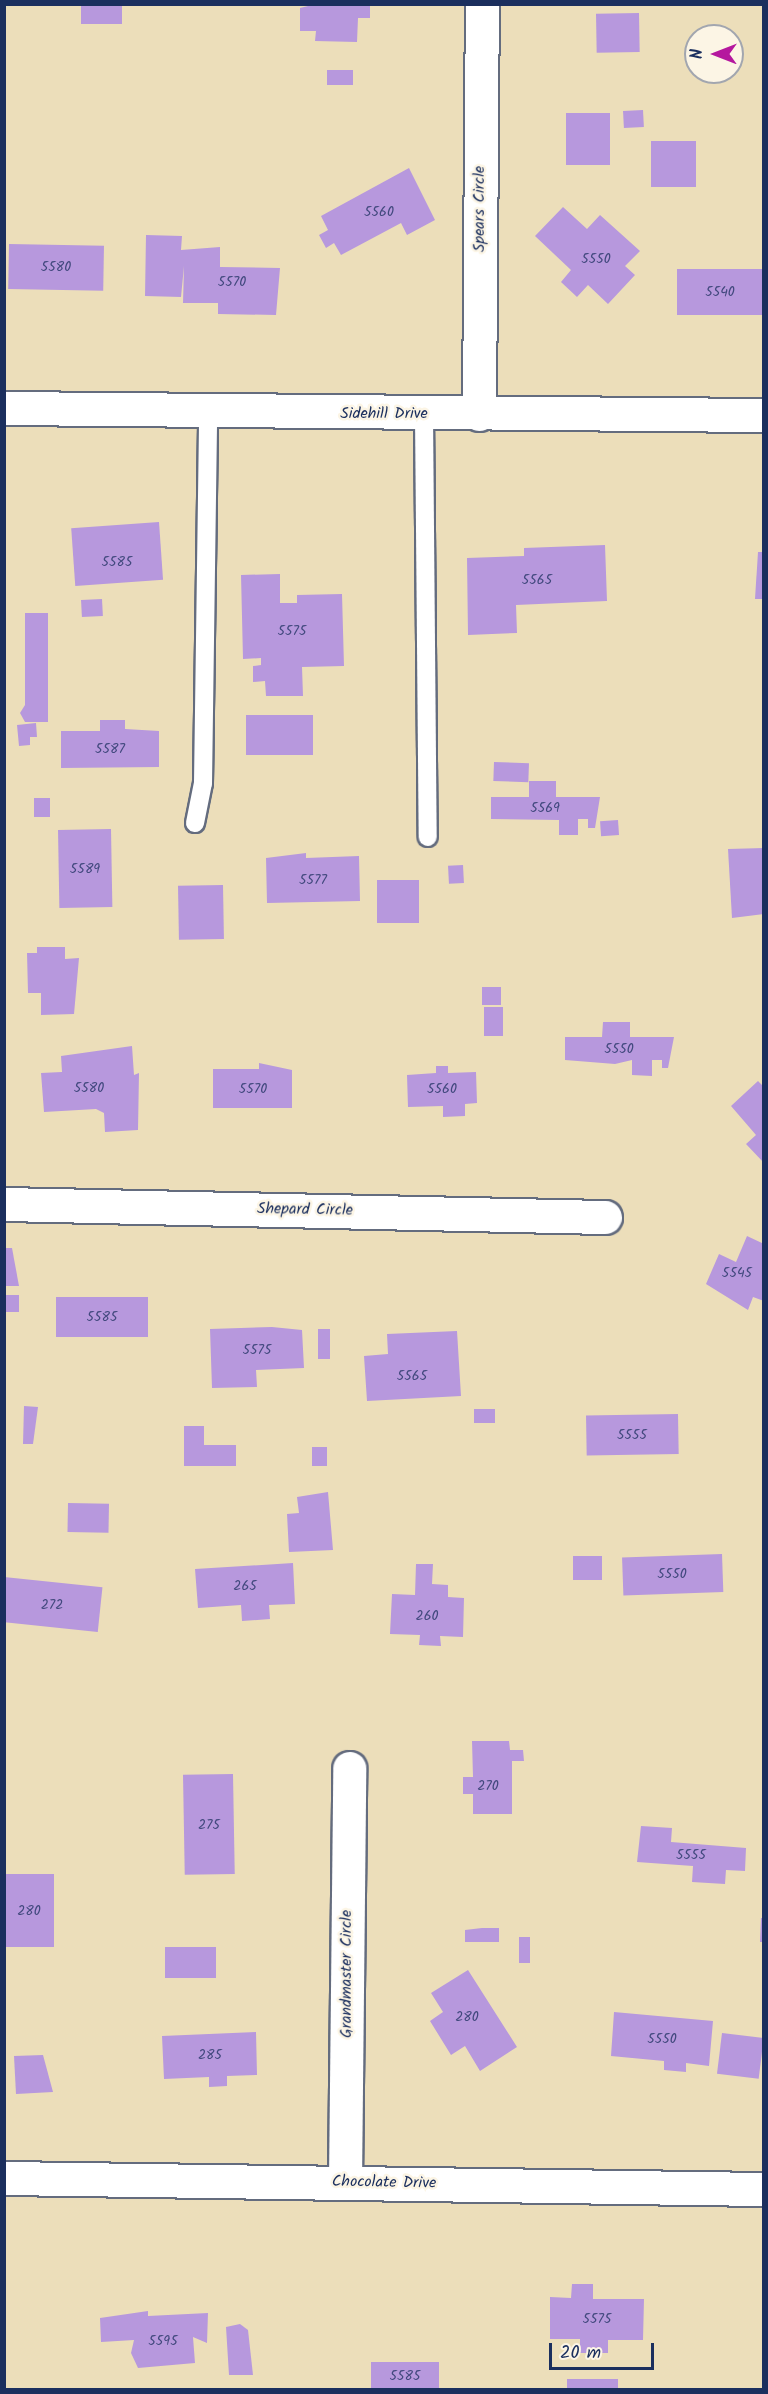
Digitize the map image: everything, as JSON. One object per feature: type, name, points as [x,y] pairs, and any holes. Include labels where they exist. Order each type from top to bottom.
[{"type":"street","name":"Spears Circle","points":[[479,414],[482,4]]},
{"type":"street","name":"Sidehill Drive","points":[[4,408],[208,413],[764,416]]},
{"type":"street","name":"Shepard Circle","points":[[4,1204],[606,1217]]},
{"type":"street","name":"Grandmaster Circle","points":[[345,2181],[349,1768]]},
{"type":"street","name":"Chocolate Drive","points":[[4,2178],[345,2181],[764,2189]]},
{"type":"lane","points":[[195,823],[203,783],[208,413]]},
{"type":"lane","points":[[424,414],[428,837]]},
{"type":"building","points":[[81,4],[122,4],[122,24],[81,24]]},
{"type":"building","points":[[316,4],[370,4],[370,18],[358,18],[357,42],[315,41],[316,31],[300,31],[300,8]]},
{"type":"building","points":[[639,13],[640,52],[597,53],[596,14]]},
{"type":"building","points":[[327,70],[353,70],[353,85],[327,85]]},
{"type":"building","points":[[643,110],[644,127],[624,128],[623,111]]},
{"type":"building","points":[[566,113],[610,113],[610,165],[566,165]]},
{"type":"building","points":[[651,141],[696,141],[696,187],[651,187]]},
{"type":"building","points":[[409,168],[435,220],[407,235],[401,223],[341,255],[334,243],[326,248],[319,235],[328,230],[321,216]]},
{"type":"building","points":[[563,207],[587,229],[600,215],[640,251],[625,266],[635,275],[608,304],[588,285],[577,297],[561,282],[571,270],[535,236]]},
{"type":"building","points":[[146,235],[182,236],[181,250],[220,247],[220,267],[280,268],[276,315],[218,314],[218,303],[183,303],[184,266],[181,297],[145,296]]},
{"type":"building","points":[[9,244],[104,246],[103,291],[8,289]]},
{"type":"building","points":[[677,269],[764,269],[764,315],[677,315]]},
{"type":"building","points":[[159,522],[163,580],[75,586],[71,528]]},
{"type":"building","points":[[605,545],[607,601],[516,605],[517,633],[468,635],[467,558],[524,556],[524,548]]},
{"type":"building","points":[[758,552],[764,552],[764,599],[755,599]]},
{"type":"building","points":[[280,574],[280,603],[297,603],[297,595],[342,594],[344,666],[302,667],[303,696],[266,696],[265,681],[253,682],[253,666],[261,665],[261,658],[243,659],[241,575]]},
{"type":"building","points":[[102,599],[103,616],[82,617],[81,600]]},
{"type":"building","points":[[25,613],[48,613],[48,722],[25,722],[20,713],[25,705]]},
{"type":"building","points":[[246,715],[313,715],[313,755],[246,755]]},
{"type":"building","points":[[100,720],[125,720],[125,729],[159,731],[159,767],[61,768],[61,731],[100,731]]},
{"type":"building","points":[[36,723],[37,737],[30,737],[30,745],[19,746],[17,725]]},
{"type":"building","points":[[494,762],[529,763],[528,782],[493,781]]},
{"type":"building","points":[[529,781],[556,781],[556,797],[600,797],[595,828],[588,828],[588,819],[578,819],[578,835],[559,835],[559,820],[491,819],[491,797],[529,797]]},
{"type":"building","points":[[34,798],[50,798],[50,817],[34,817]]},
{"type":"building","points":[[618,820],[619,835],[601,836],[600,821]]},
{"type":"building","points":[[111,829],[112,907],[59,908],[58,830]]},
{"type":"building","points":[[764,848],[764,914],[732,918],[728,849]]},
{"type":"building","points":[[306,853],[306,858],[359,856],[360,901],[267,903],[266,858]]},
{"type":"building","points":[[463,865],[464,883],[449,884],[448,866]]},
{"type":"building","points":[[377,880],[419,880],[419,923],[377,923]]},
{"type":"building","points":[[223,885],[224,939],[179,940],[178,886]]},
{"type":"building","points":[[37,947],[65,947],[65,959],[79,958],[74,1014],[41,1015],[41,993],[28,993],[27,953],[37,953]]},
{"type":"building","points":[[482,987],[501,987],[501,1005],[482,1005]]},
{"type":"building","points":[[484,1007],[503,1007],[503,1036],[484,1036]]},
{"type":"building","points":[[603,1022],[630,1022],[630,1037],[674,1037],[668,1068],[662,1068],[662,1060],[652,1060],[652,1076],[632,1075],[632,1060],[615,1064],[565,1060],[565,1037],[602,1037]]},
{"type":"building","points":[[132,1046],[134,1075],[139,1073],[138,1130],[105,1132],[104,1113],[96,1109],[44,1112],[41,1073],[62,1072],[61,1056]]},
{"type":"building","points":[[259,1063],[292,1070],[292,1108],[213,1108],[213,1069],[259,1069]]},
{"type":"building","points":[[436,1066],[448,1066],[448,1073],[476,1072],[477,1103],[465,1104],[465,1116],[443,1117],[443,1106],[408,1107],[407,1075],[436,1073]]},
{"type":"building","points":[[758,1081],[764,1087],[764,1163],[746,1144],[756,1135],[731,1106]]},
{"type":"building","points":[[747,1236],[764,1244],[764,1301],[753,1297],[748,1310],[706,1284],[719,1254],[736,1262]]},
{"type":"building","points":[[4,1248],[12,1248],[19,1286],[4,1286]]},
{"type":"building","points":[[4,1295],[19,1295],[19,1312],[4,1312]]},
{"type":"building","points":[[56,1297],[148,1297],[148,1337],[56,1337]]},
{"type":"building","points":[[272,1327],[302,1330],[304,1368],[256,1370],[257,1387],[212,1388],[210,1329]]},
{"type":"building","points":[[318,1329],[330,1329],[330,1359],[318,1359]]},
{"type":"building","points":[[457,1331],[461,1396],[367,1401],[364,1356],[388,1354],[387,1334]]},
{"type":"building","points":[[24,1406],[38,1407],[33,1444],[23,1444]]},
{"type":"building","points":[[474,1409],[495,1409],[495,1423],[474,1423]]},
{"type":"building","points":[[678,1414],[679,1454],[587,1456],[586,1416]]},
{"type":"building","points":[[184,1426],[204,1426],[204,1445],[236,1445],[236,1466],[184,1466]]},
{"type":"building","points":[[312,1447],[327,1447],[327,1466],[312,1466]]},
{"type":"building","points":[[328,1492],[333,1550],[289,1552],[287,1514],[299,1513],[297,1497]]},
{"type":"building","points":[[68,1503],[109,1504],[108,1533],[67,1532]]},
{"type":"building","points":[[722,1554],[723,1592],[623,1595],[622,1557]]},
{"type":"building","points":[[573,1556],[602,1556],[602,1580],[573,1580]]},
{"type":"building","points":[[293,1563],[295,1604],[269,1605],[270,1619],[242,1621],[241,1605],[198,1608],[195,1569]]},
{"type":"building","points":[[416,1564],[433,1564],[432,1584],[448,1585],[448,1597],[464,1598],[463,1637],[440,1636],[441,1646],[419,1645],[420,1635],[390,1634],[392,1594],[415,1595]]},
{"type":"building","points":[[4,1577],[102,1587],[98,1632],[4,1622]]},
{"type":"building","points":[[472,1741],[509,1741],[510,1750],[523,1750],[524,1761],[512,1761],[512,1814],[473,1814],[473,1794],[463,1794],[463,1777],[473,1777]]},
{"type":"building","points":[[233,1774],[235,1874],[185,1875],[183,1775]]},
{"type":"building","points":[[641,1826],[672,1828],[671,1842],[746,1848],[745,1871],[726,1870],[725,1884],[692,1882],[693,1866],[637,1862]]},
{"type":"building","points":[[4,1874],[54,1874],[54,1947],[4,1947]]},
{"type":"building","points":[[761,1918],[764,1918],[764,1942],[760,1942]]},
{"type":"building","points":[[499,1928],[499,1942],[465,1942],[465,1930]]},
{"type":"building","points":[[519,1937],[530,1937],[530,1963],[519,1963]]},
{"type":"building","points":[[165,1947],[216,1947],[216,1978],[165,1978]]},
{"type":"building","points":[[468,1970],[517,2047],[480,2071],[465,2046],[451,2055],[430,2021],[443,2012],[431,1993]]},
{"type":"building","points":[[614,2012],[713,2021],[709,2066],[686,2063],[686,2072],[664,2070],[664,2061],[611,2056]]},
{"type":"building","points":[[256,2032],[257,2075],[227,2076],[227,2086],[209,2087],[209,2077],[164,2079],[162,2036]]},
{"type":"building","points":[[722,2033],[764,2038],[759,2079],[717,2074]]},
{"type":"building","points":[[43,2055],[53,2092],[16,2094],[14,2056]]},
{"type":"building","points":[[572,2284],[593,2284],[593,2299],[644,2299],[643,2340],[608,2340],[608,2353],[580,2353],[580,2339],[550,2339],[550,2297],[571,2298]]},
{"type":"building","points":[[148,2311],[148,2316],[208,2313],[207,2343],[193,2337],[195,2363],[138,2368],[131,2353],[134,2340],[101,2342],[100,2318]]},
{"type":"building","points":[[240,2324],[248,2330],[253,2375],[229,2375],[226,2327]]},
{"type":"building","points":[[371,2362],[439,2362],[439,2390],[371,2390]]},
{"type":"building","points":[[567,2379],[618,2379],[618,2390],[567,2390]]}]
